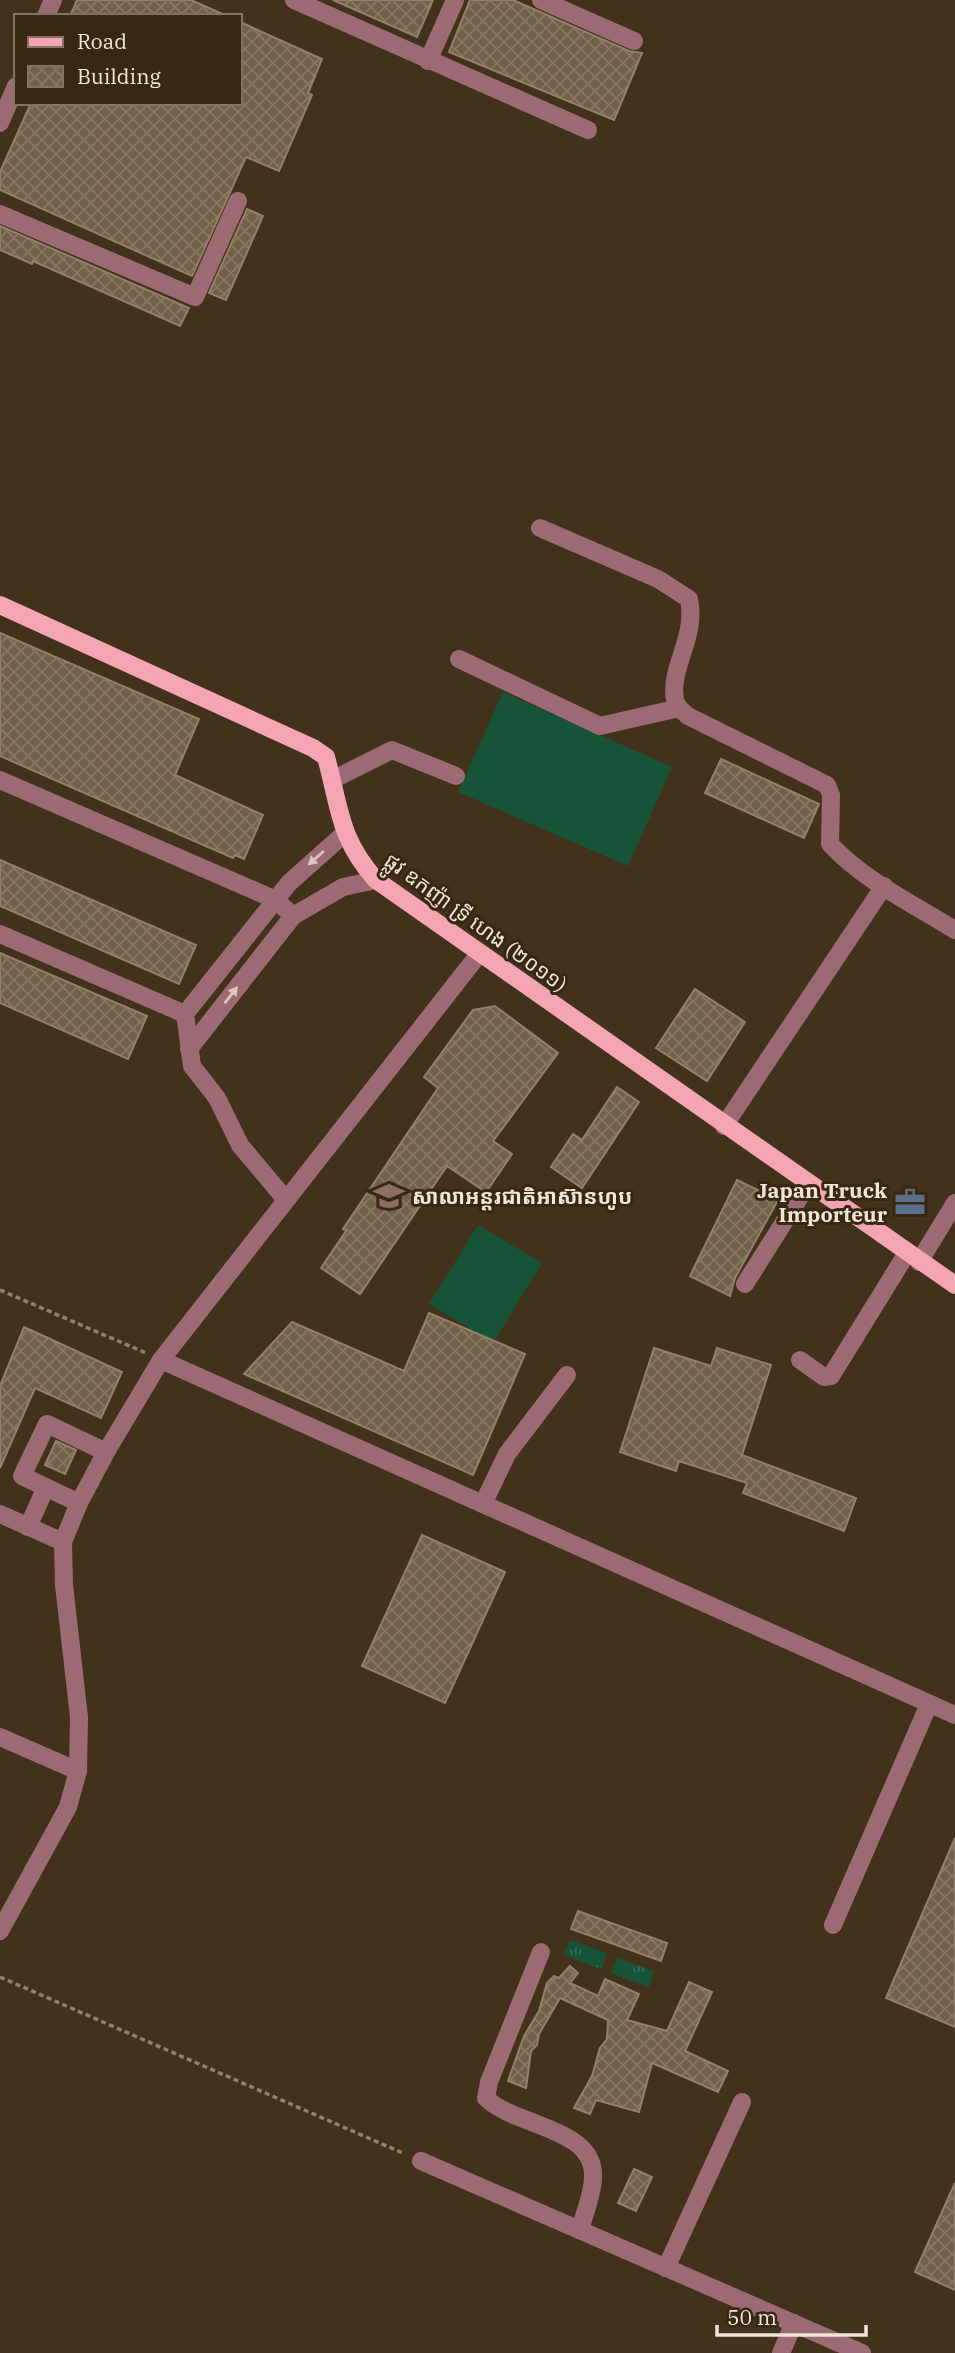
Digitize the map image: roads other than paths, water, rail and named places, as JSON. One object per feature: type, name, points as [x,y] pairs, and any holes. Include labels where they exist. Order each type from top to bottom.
[{"type":"main road","name":"ផ្លូវ ឧកញ៉ា ទ្រី ហេង (២០១១)","points":[[0,604],[313,748],[326,757],[344,834],[356,858],[376,880],[724,1126],[955,1285]]},
{"type":"street","points":[[293,0],[588,130]]},
{"type":"street","points":[[429,61],[455,0]]},
{"type":"street","points":[[541,0],[634,41]]},
{"type":"street","points":[[0,123],[14,91]]},
{"type":"street","points":[[0,214],[195,297],[238,201]]},
{"type":"street","points":[[540,528],[657,579],[689,599],[692,614],[690,634],[676,680],[674,698],[679,708],[688,716],[827,785],[831,795],[830,844],[840,855],[884,886],[955,930]]},
{"type":"street","points":[[459,659],[600,726],[679,708]]},
{"type":"street","points":[[332,780],[392,750],[456,776]]},
{"type":"street","points":[[0,779],[276,900],[293,916]]},
{"type":"street","points":[[286,1200],[240,1145],[217,1098],[192,1066],[184,1014],[289,883],[344,834]]},
{"type":"street","points":[[189,1049],[293,916],[343,887],[376,880]]},
{"type":"street","points":[[724,1126],[884,886]]},
{"type":"street","points":[[0,934],[184,1014]]},
{"type":"street","points":[[0,1931],[68,1807],[78,1771],[79,1717],[64,1586],[63,1542],[79,1503],[106,1451],[161,1360],[479,954]]},
{"type":"street","points":[[745,1284],[808,1184]]},
{"type":"street","points":[[800,1360],[824,1377],[831,1376],[913,1257],[955,1203]]},
{"type":"street","points":[[161,1360],[955,1715]]},
{"type":"street","points":[[483,1504],[507,1454],[567,1375]]},
{"type":"street","points":[[79,1503],[22,1476],[47,1424],[106,1451]]},
{"type":"street","points":[[28,1527],[46,1487]]},
{"type":"street","points":[[0,1514],[63,1542]]},
{"type":"street","points":[[833,1925],[929,1704]]},
{"type":"street","points":[[0,1737],[78,1771]]},
{"type":"street","points":[[541,1952],[489,2082],[486,2098],[498,2110],[578,2141],[588,2158],[593,2176],[580,2230]]},
{"type":"street","points":[[666,2267],[741,2102]]},
{"type":"street","points":[[421,2161],[862,2353]]},
{"type":"street","points":[[781,2353],[794,2323]]},
{"type":"place","name":"សាលាអន្ដរជាតិអាស៊ានហូប","points":[[389,1196]]},
{"type":"place","name":"Japan Truck Importeur","points":[[910,1202]]}]
